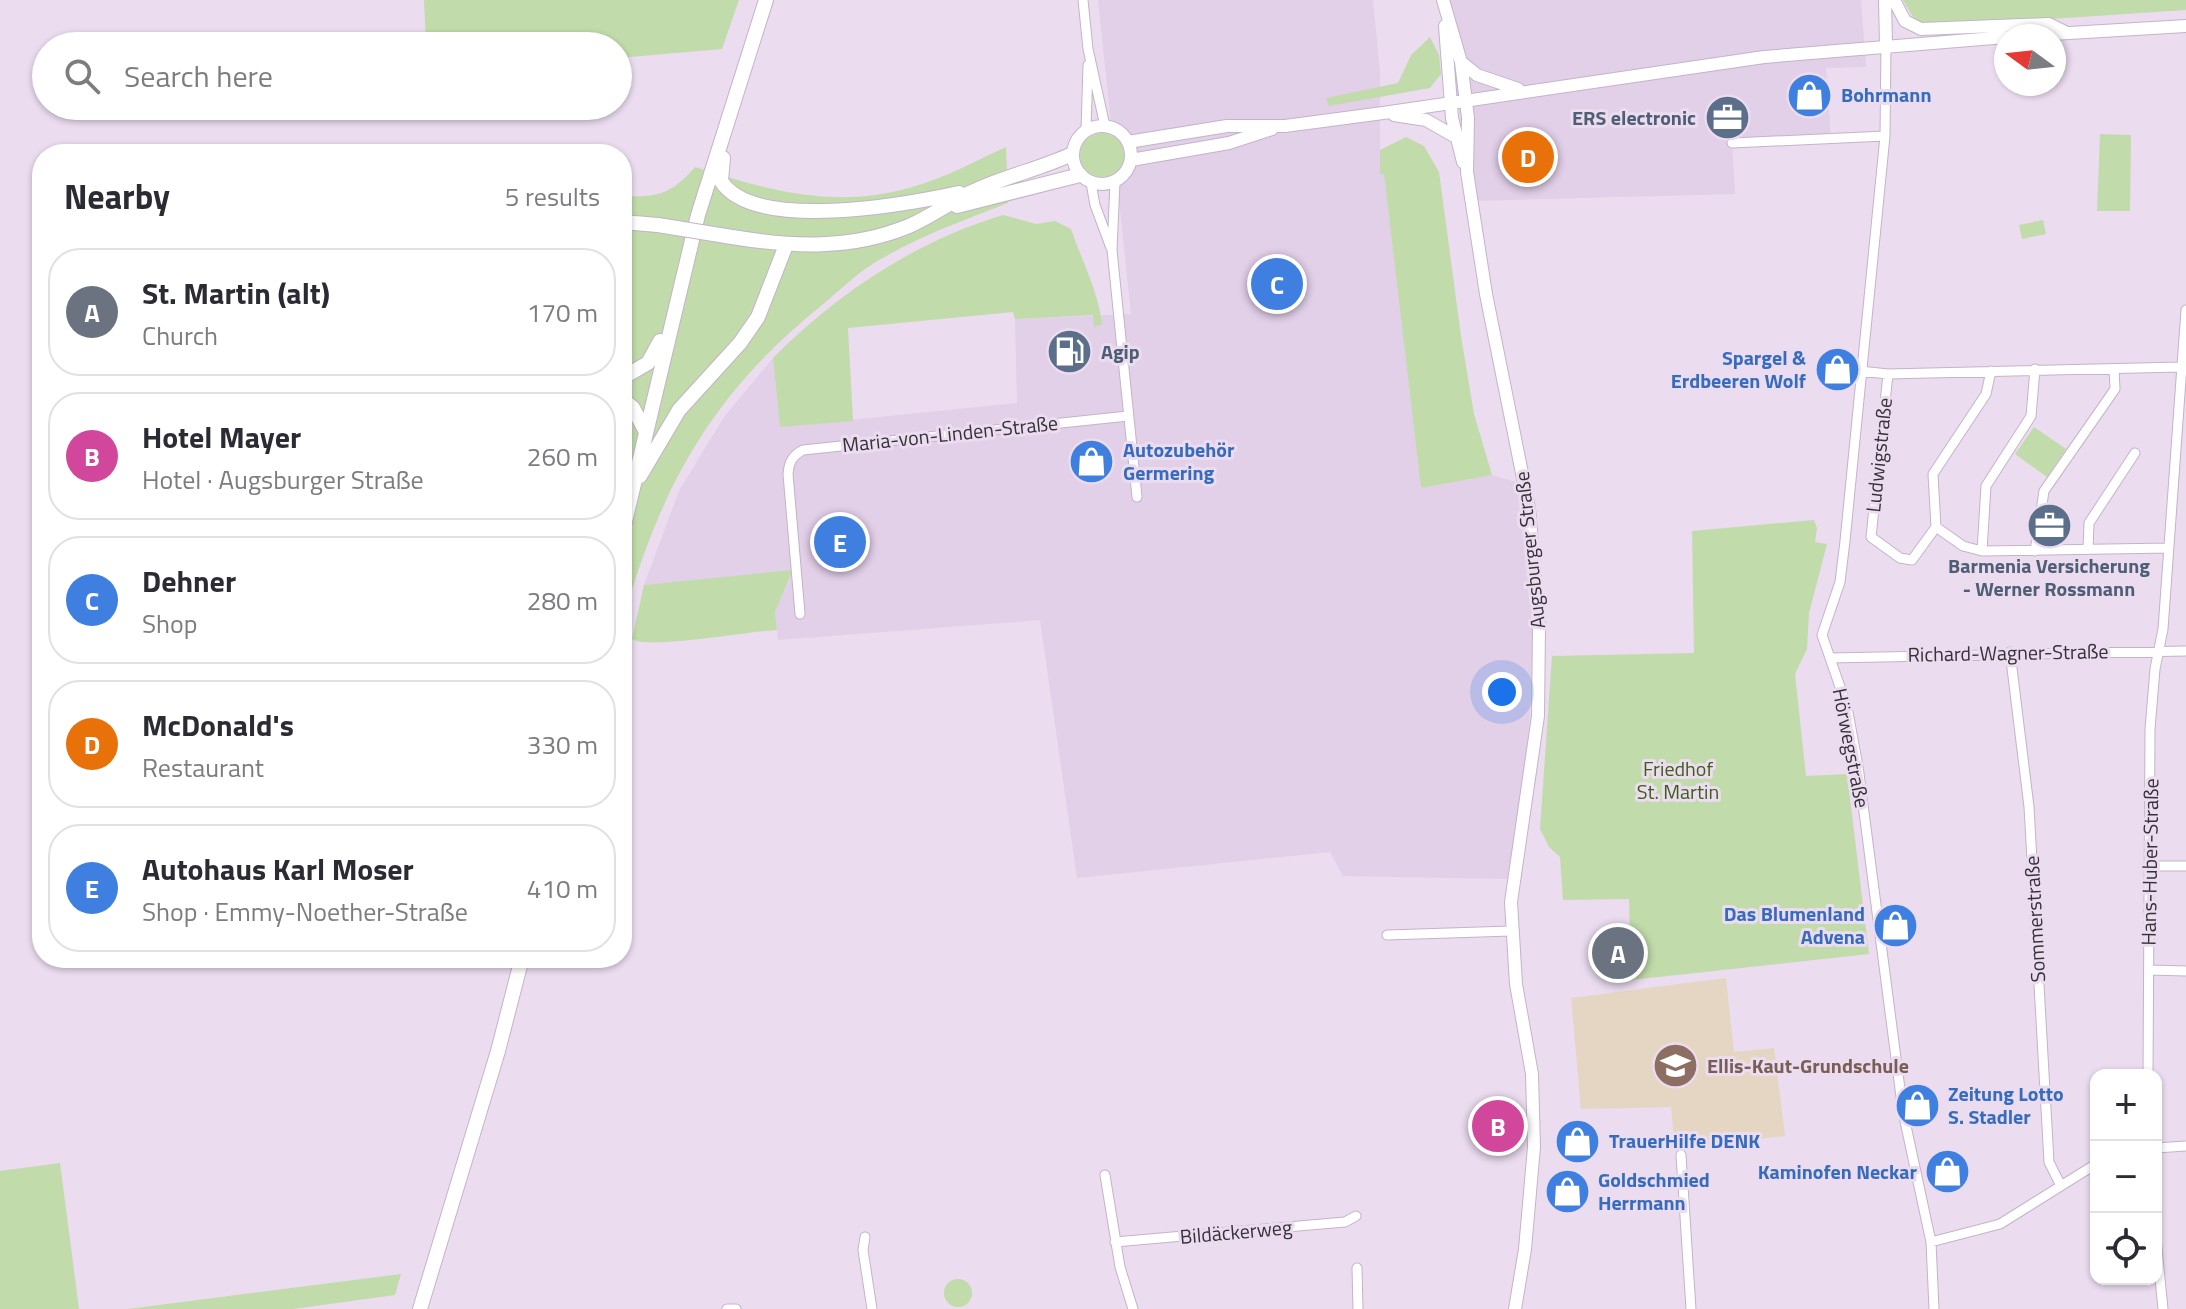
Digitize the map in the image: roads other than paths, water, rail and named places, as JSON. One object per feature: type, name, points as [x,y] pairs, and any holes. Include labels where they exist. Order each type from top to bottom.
[{"type":"main road","points":[[632,490],[667,337],[720,141],[766,0]]},
{"type":"main road","points":[[1885,0],[1886,45]]},
{"type":"main road","points":[[1894,0],[1905,21],[1921,29],[2049,24],[2067,33],[2186,26]]},
{"type":"main road","name":"Augsburger Straße","points":[[1443,2],[1461,62],[1466,99],[1467,172],[1486,294],[1529,508],[1539,626],[1538,716],[1511,902],[1511,931],[1532,1074],[1534,1147],[1525,1249],[1515,1309]]},
{"type":"main road","name":"Augsburger Straße","points":[[1443,2],[1454,136],[1467,172]]},
{"type":"main road","points":[[1128,142],[1227,126],[1285,126],[1522,90],[1886,45],[1994,38]]},
{"type":"main road","points":[[1461,62],[1477,75],[1522,90]]},
{"type":"main road","points":[[1383,113],[1426,120],[1454,136]]},
{"type":"main road","points":[[941,210],[1086,179],[1115,182],[1123,176],[1131,160],[1128,142],[1118,130],[1105,126],[1086,130],[1078,137],[1072,154],[1086,179]]},
{"type":"main road","points":[[1131,160],[1229,143],[1285,126]]},
{"type":"main road","points":[[720,141],[724,154],[719,171],[721,181],[733,195],[757,203],[844,212],[898,206],[975,190],[1072,154]]},
{"type":"main road","points":[[632,223],[786,245],[835,244],[876,237],[941,210],[975,190]]},
{"type":"main road","points":[[632,490],[679,410],[740,343],[758,317],[786,245]]},
{"type":"main road","points":[[632,372],[648,363],[657,343],[667,337]]},
{"type":"main road","points":[[632,407],[645,430]]},
{"type":"main road","points":[[420,1309],[490,1080],[519,968]]},
{"type":"street","points":[[1083,0],[1088,49],[1105,126]]},
{"type":"street","name":"Hörwegstraße","points":[[1886,45],[1885,136],[1840,582],[1822,629],[1847,707],[1856,756],[1903,1112],[1931,1242],[1934,1309]]},
{"type":"street","points":[[1086,130],[1088,49]]},
{"type":"street","points":[[1732,143],[1885,136]]},
{"type":"street","points":[[1086,179],[1112,250]]},
{"type":"street","points":[[1115,182],[1112,250],[1137,497]]},
{"type":"street","name":"Hans-Huber-Straße","points":[[2148,1069],[2150,729],[2163,629],[2186,310]]},
{"type":"street","name":"Ludwigstraße","points":[[1860,371],[1888,374],[2180,367]]},
{"type":"street","points":[[1982,551],[1986,486],[2031,416],[2035,369]]},
{"type":"street","points":[[2035,551],[2044,491],[2115,389],[2114,369]]},
{"type":"street","points":[[1991,371],[1988,390],[1933,474],[1936,527],[1963,546],[1982,551],[2169,548]]},
{"type":"street","name":"Ludwigstraße","points":[[1888,374],[1871,537],[1907,561],[1912,560],[1936,527]]},
{"type":"street","name":"Maria-von-Linden-Straße","points":[[800,614],[788,474],[792,458],[803,450],[1128,416]]},
{"type":"street","points":[[2088,549],[2089,523],[2135,453]]},
{"type":"street","points":[[2173,497],[2186,497]]},
{"type":"street","name":"Richard-Wagner-Straße","points":[[1830,658],[2010,652],[2186,651]]},
{"type":"street","name":"Sommerstraße","points":[[2010,652],[2029,807],[2049,1162],[2060,1184]]},
{"type":"street","points":[[2150,866],[2186,866]]},
{"type":"street","points":[[1387,935],[1511,931]]},
{"type":"street","points":[[2149,970],[2186,971]]},
{"type":"street","points":[[2162,1148],[2186,1146]]},
{"type":"street","points":[[1681,1155],[1691,1309]]},
{"type":"street","points":[[1931,1242],[2000,1224],[2090,1167]]},
{"type":"street","points":[[1105,1175],[1115,1242],[1133,1309]]},
{"type":"street","name":"Bildäckerweg","points":[[1115,1242],[1345,1222],[1356,1216]]},
{"type":"street","points":[[865,1237],[863,1250],[872,1309]]},
{"type":"street","points":[[1357,1268],[1358,1309]]},
{"type":"street","points":[[2161,1285],[2163,1309]]},
{"type":"street","points":[[727,1309],[736,1309]]},
{"type":"place","name":"Bohrmann","points":[[1810,95]]},
{"type":"place","name":"ERS electronic","points":[[1727,118]]},
{"type":"place","name":"McDonald's","points":[[1528,157]]},
{"type":"place","name":"Dehner","points":[[1277,284]]},
{"type":"place","name":"Agip","points":[[1070,352]]},
{"type":"place","name":"Spargel & Erdbeeren Wolf","points":[[1837,370]]},
{"type":"place","name":"Autozubehör Germering","points":[[1092,461]]},
{"type":"place","name":"Barmenia Versicherung - Werner Rossmann","points":[[2049,526]]},
{"type":"place","name":"Autohaus Karl Moser","points":[[840,542]]},
{"type":"place","name":"Das Blumenland Advena","points":[[1896,926]]},
{"type":"place","name":"St. Martin (alt)","points":[[1618,953]]},
{"type":"place","name":"Ellis-Kaut-Grundschule","points":[[1676,1066]]},
{"type":"place","name":"Zeitung Lotto S. Stadler","points":[[1917,1105]]},
{"type":"place","name":"Hotel Mayer","points":[[1498,1126]]},
{"type":"place","name":"TrauerHilfe DENK","points":[[1578,1141]]},
{"type":"place","name":"Kaminofen Neckar","points":[[1948,1172]]},
{"type":"place","name":"Goldschmied Herrmann","points":[[1567,1192]]},
{"type":"park label","name":"Friedhof St. Martin","points":[[1678,780]]}]
